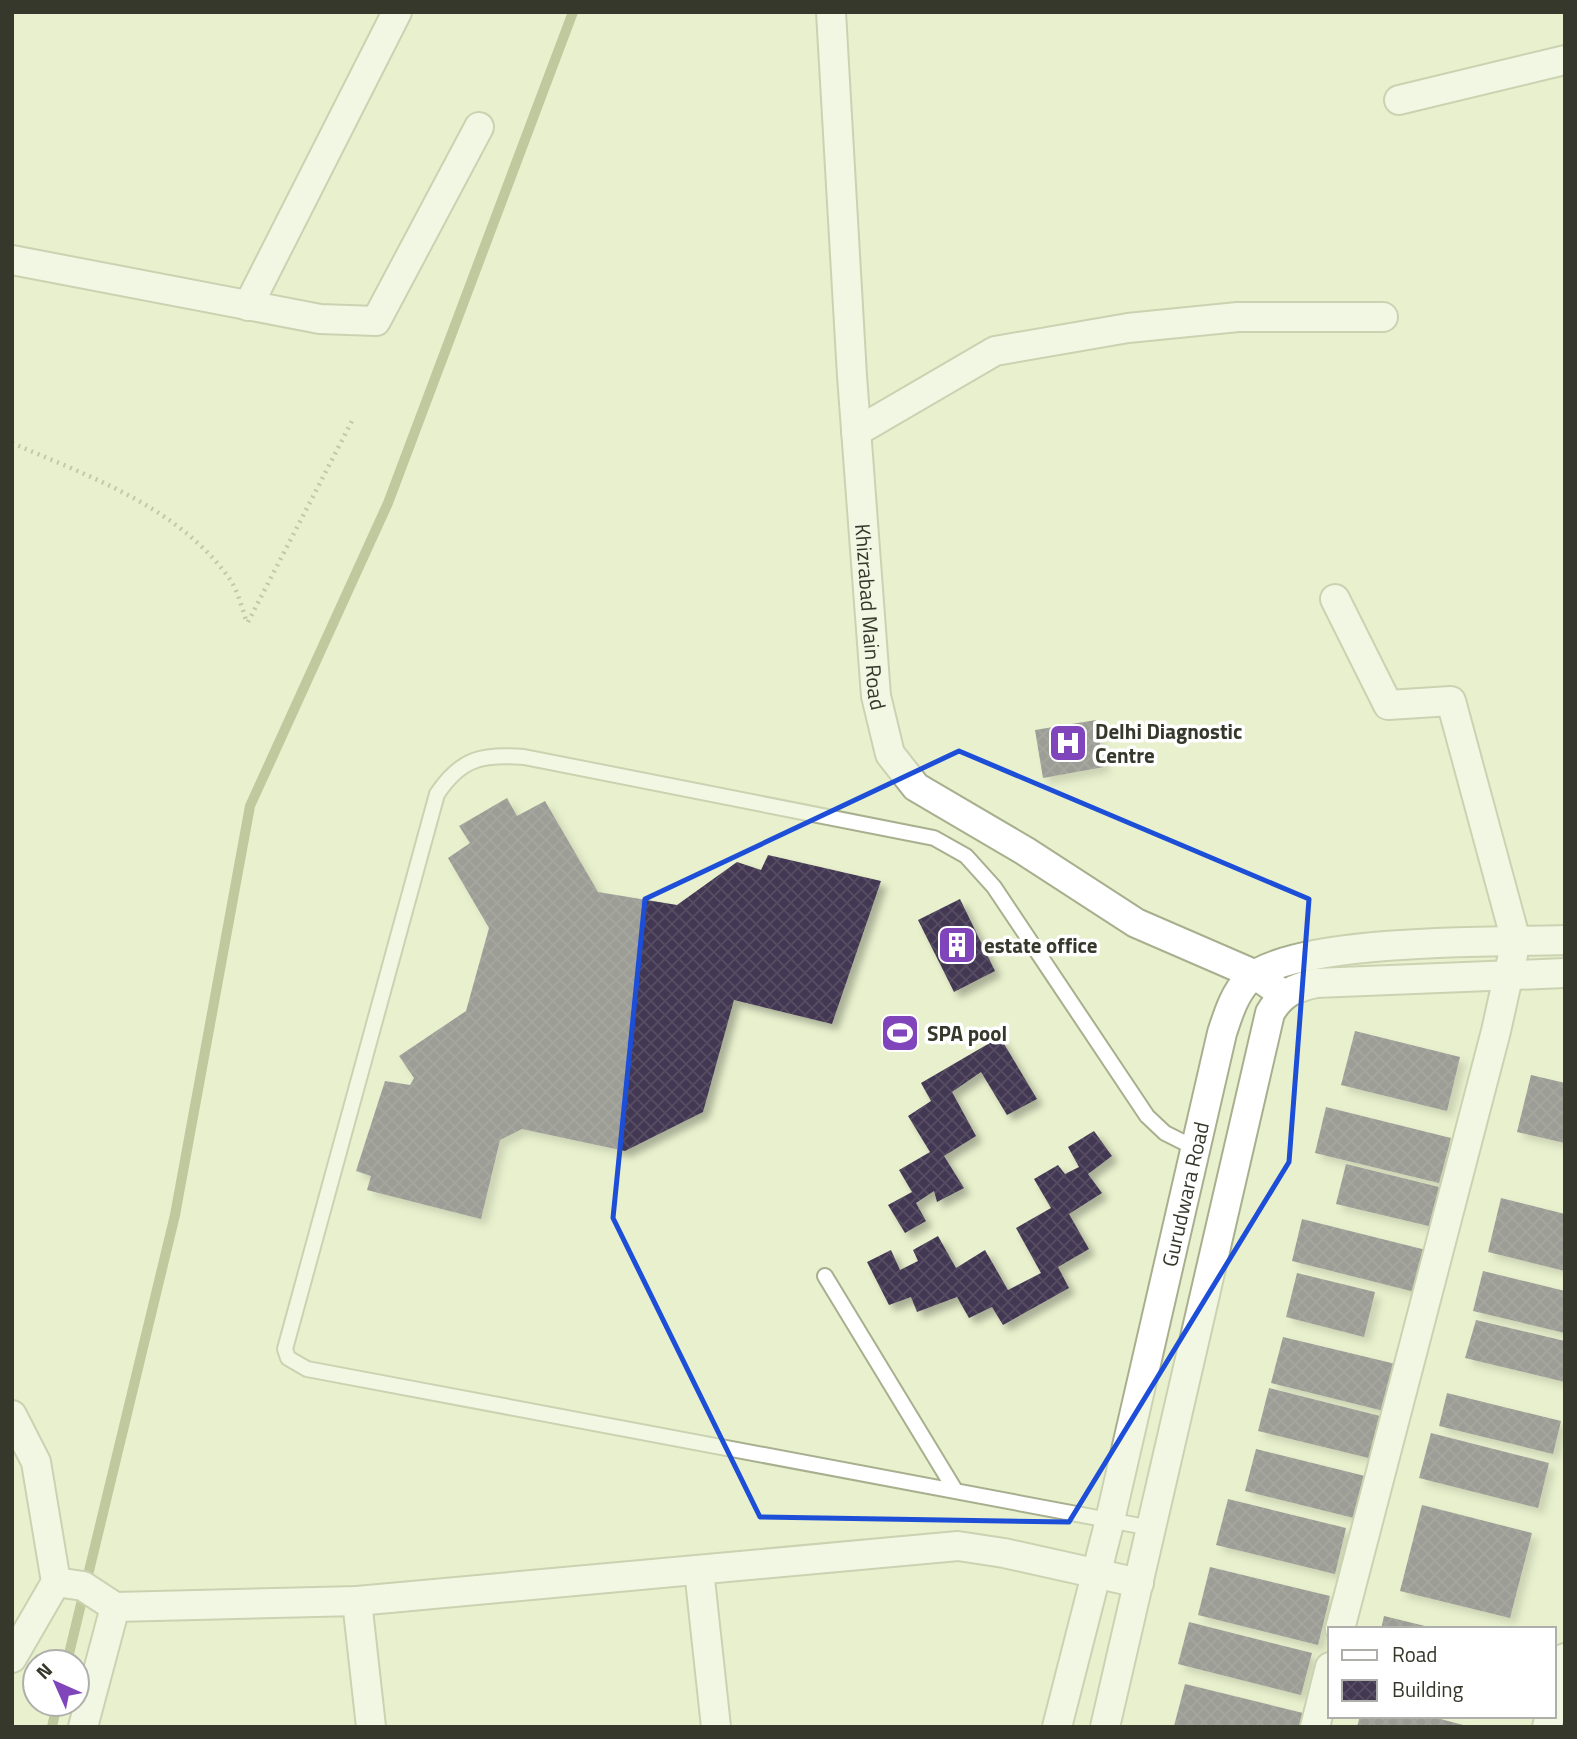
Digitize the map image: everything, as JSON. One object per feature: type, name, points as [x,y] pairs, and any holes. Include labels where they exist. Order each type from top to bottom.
[{"type":"street","points":[[248,306],[397,12]]},
{"type":"street","name":"Khizrabad Main Road","points":[[831,12],[856,432],[876,696],[890,754],[916,787],[1025,851],[1136,923],[1256,975],[1284,995]]},
{"type":"street","points":[[1399,100],[1565,60]]},
{"type":"street","points":[[12,260],[320,319],[376,321],[479,127]]},
{"type":"street","points":[[856,432],[995,351],[1128,328],[1238,317],[1383,317]]},
{"type":"street","points":[[1335,599],[1388,705],[1451,701],[1516,941],[1341,1627]]},
{"type":"street","name":"Gurudwara Road","points":[[1057,1727],[1110,1520],[1222,1033],[1233,1002],[1248,980],[1298,957],[1348,949],[1565,940]]},
{"type":"street","points":[[1105,1727],[1270,1013],[1284,995],[1294,988],[1316,983],[1565,973]]},
{"type":"street","points":[[12,1415],[36,1462],[89,1593],[83,1727]]},
{"type":"street","points":[[12,1658],[89,1593],[357,1601],[958,1546],[1004,1553],[1139,1583]]},
{"type":"street","points":[[699,1570],[716,1727]]},
{"type":"street","points":[[357,1601],[371,1727]]},
{"type":"street","points":[[1556,1692],[1565,1658]]},
{"type":"street","points":[[1315,1727],[1328,1675]]},
{"type":"lane","points":[[1151,1528],[307,1369],[288,1358],[286,1338],[437,794],[450,774],[471,760],[497,755],[524,757],[934,838],[966,856],[994,887],[1147,1116],[1165,1133],[1195,1148]]},
{"type":"lane","points":[[825,1276],[955,1490]]},
{"type":"path","points":[[12,443],[124,492],[181,527],[230,579],[247,623],[352,421]]},
{"type":"highlighted area","points":[[959,751],[1309,899],[1289,1162],[1069,1522],[760,1517],[613,1218],[645,899]]},
{"type":"building","points":[[1096,720],[1104,767],[1043,778],[1035,730]]},
{"type":"building","points":[[507,798],[517,816],[545,801],[598,892],[677,905],[737,862],[761,870],[768,855],[881,881],[832,1024],[734,1000],[703,1112],[625,1151],[522,1129],[500,1140],[481,1219],[367,1190],[371,1176],[356,1171],[385,1081],[410,1085],[414,1078],[399,1056],[466,1011],[489,928],[448,858],[470,843],[459,826]]},
{"type":"building","name":"estate office","points":[[960,899],[995,971],[954,992],[918,920]]},
{"type":"building","points":[[1355,1031],[1460,1057],[1447,1111],[1341,1085]]},
{"type":"building","points":[[1000,1037],[1037,1099],[1007,1115],[981,1072],[952,1092],[976,1136],[944,1156],[964,1188],[937,1202],[934,1191],[916,1203],[926,1221],[905,1233],[888,1205],[912,1192],[899,1170],[930,1152],[908,1116],[931,1101],[921,1083]]},
{"type":"building","points":[[1531,1075],[1565,1083],[1565,1143],[1517,1132]]},
{"type":"building","points":[[1326,1107],[1451,1138],[1439,1183],[1315,1153]]},
{"type":"building","points":[[1094,1131],[1112,1156],[1088,1174],[1102,1193],[1069,1214],[1089,1249],[1058,1267],[1069,1288],[1003,1325],[992,1307],[969,1318],[957,1297],[917,1312],[911,1297],[889,1305],[867,1262],[891,1250],[900,1270],[918,1261],[913,1250],[938,1236],[956,1268],[985,1250],[1008,1290],[1041,1273],[1016,1228],[1051,1208],[1034,1179],[1058,1165],[1065,1174],[1079,1167],[1068,1147]]},
{"type":"building","points":[[1346,1164],[1443,1188],[1433,1227],[1336,1204]]},
{"type":"building","points":[[1501,1198],[1565,1214],[1565,1271],[1488,1252]]},
{"type":"building","points":[[1302,1219],[1426,1250],[1415,1292],[1292,1261]]},
{"type":"building","points":[[1483,1271],[1565,1291],[1565,1333],[1473,1311]]},
{"type":"building","points":[[1297,1273],[1375,1292],[1364,1337],[1286,1317]]},
{"type":"building","points":[[1476,1320],[1565,1341],[1565,1382],[1465,1358]]},
{"type":"building","points":[[1283,1337],[1404,1366],[1392,1413],[1271,1383]]},
{"type":"building","points":[[1269,1388],[1384,1417],[1373,1459],[1258,1431]]},
{"type":"building","points":[[1447,1393],[1561,1421],[1553,1454],[1439,1426]]},
{"type":"building","points":[[1431,1433],[1549,1463],[1538,1508],[1419,1478]]},
{"type":"building","points":[[1256,1449],[1365,1476],[1354,1518],[1245,1491]]},
{"type":"building","points":[[1228,1499],[1346,1528],[1335,1574],[1216,1545]]},
{"type":"building","points":[[1422,1505],[1532,1533],[1510,1618],[1400,1591]]},
{"type":"building","points":[[1210,1567],[1330,1596],[1318,1645],[1198,1615]]},
{"type":"building","points":[[1384,1616],[1429,1627],[1381,1627]]},
{"type":"building","points":[[1189,1622],[1312,1653],[1301,1695],[1178,1664]]},
{"type":"building","points":[[1185,1684],[1303,1713],[1300,1727],[1174,1726]]},
{"type":"building","points":[[1359,1718],[1437,1718],[1467,1726],[1357,1727]]},
{"type":"waterway","points":[[70,1648],[175,1215],[250,806],[388,503],[573,12]]},
{"type":"waterway","points":[[52,1727],[54,1718]]},
{"type":"place","name":"Delhi Diagnostic Centre","points":[[1068,743]]},
{"type":"place","name":"estate office","points":[[957,945]]},
{"type":"place","name":"SPA pool","points":[[900,1033]]}]
